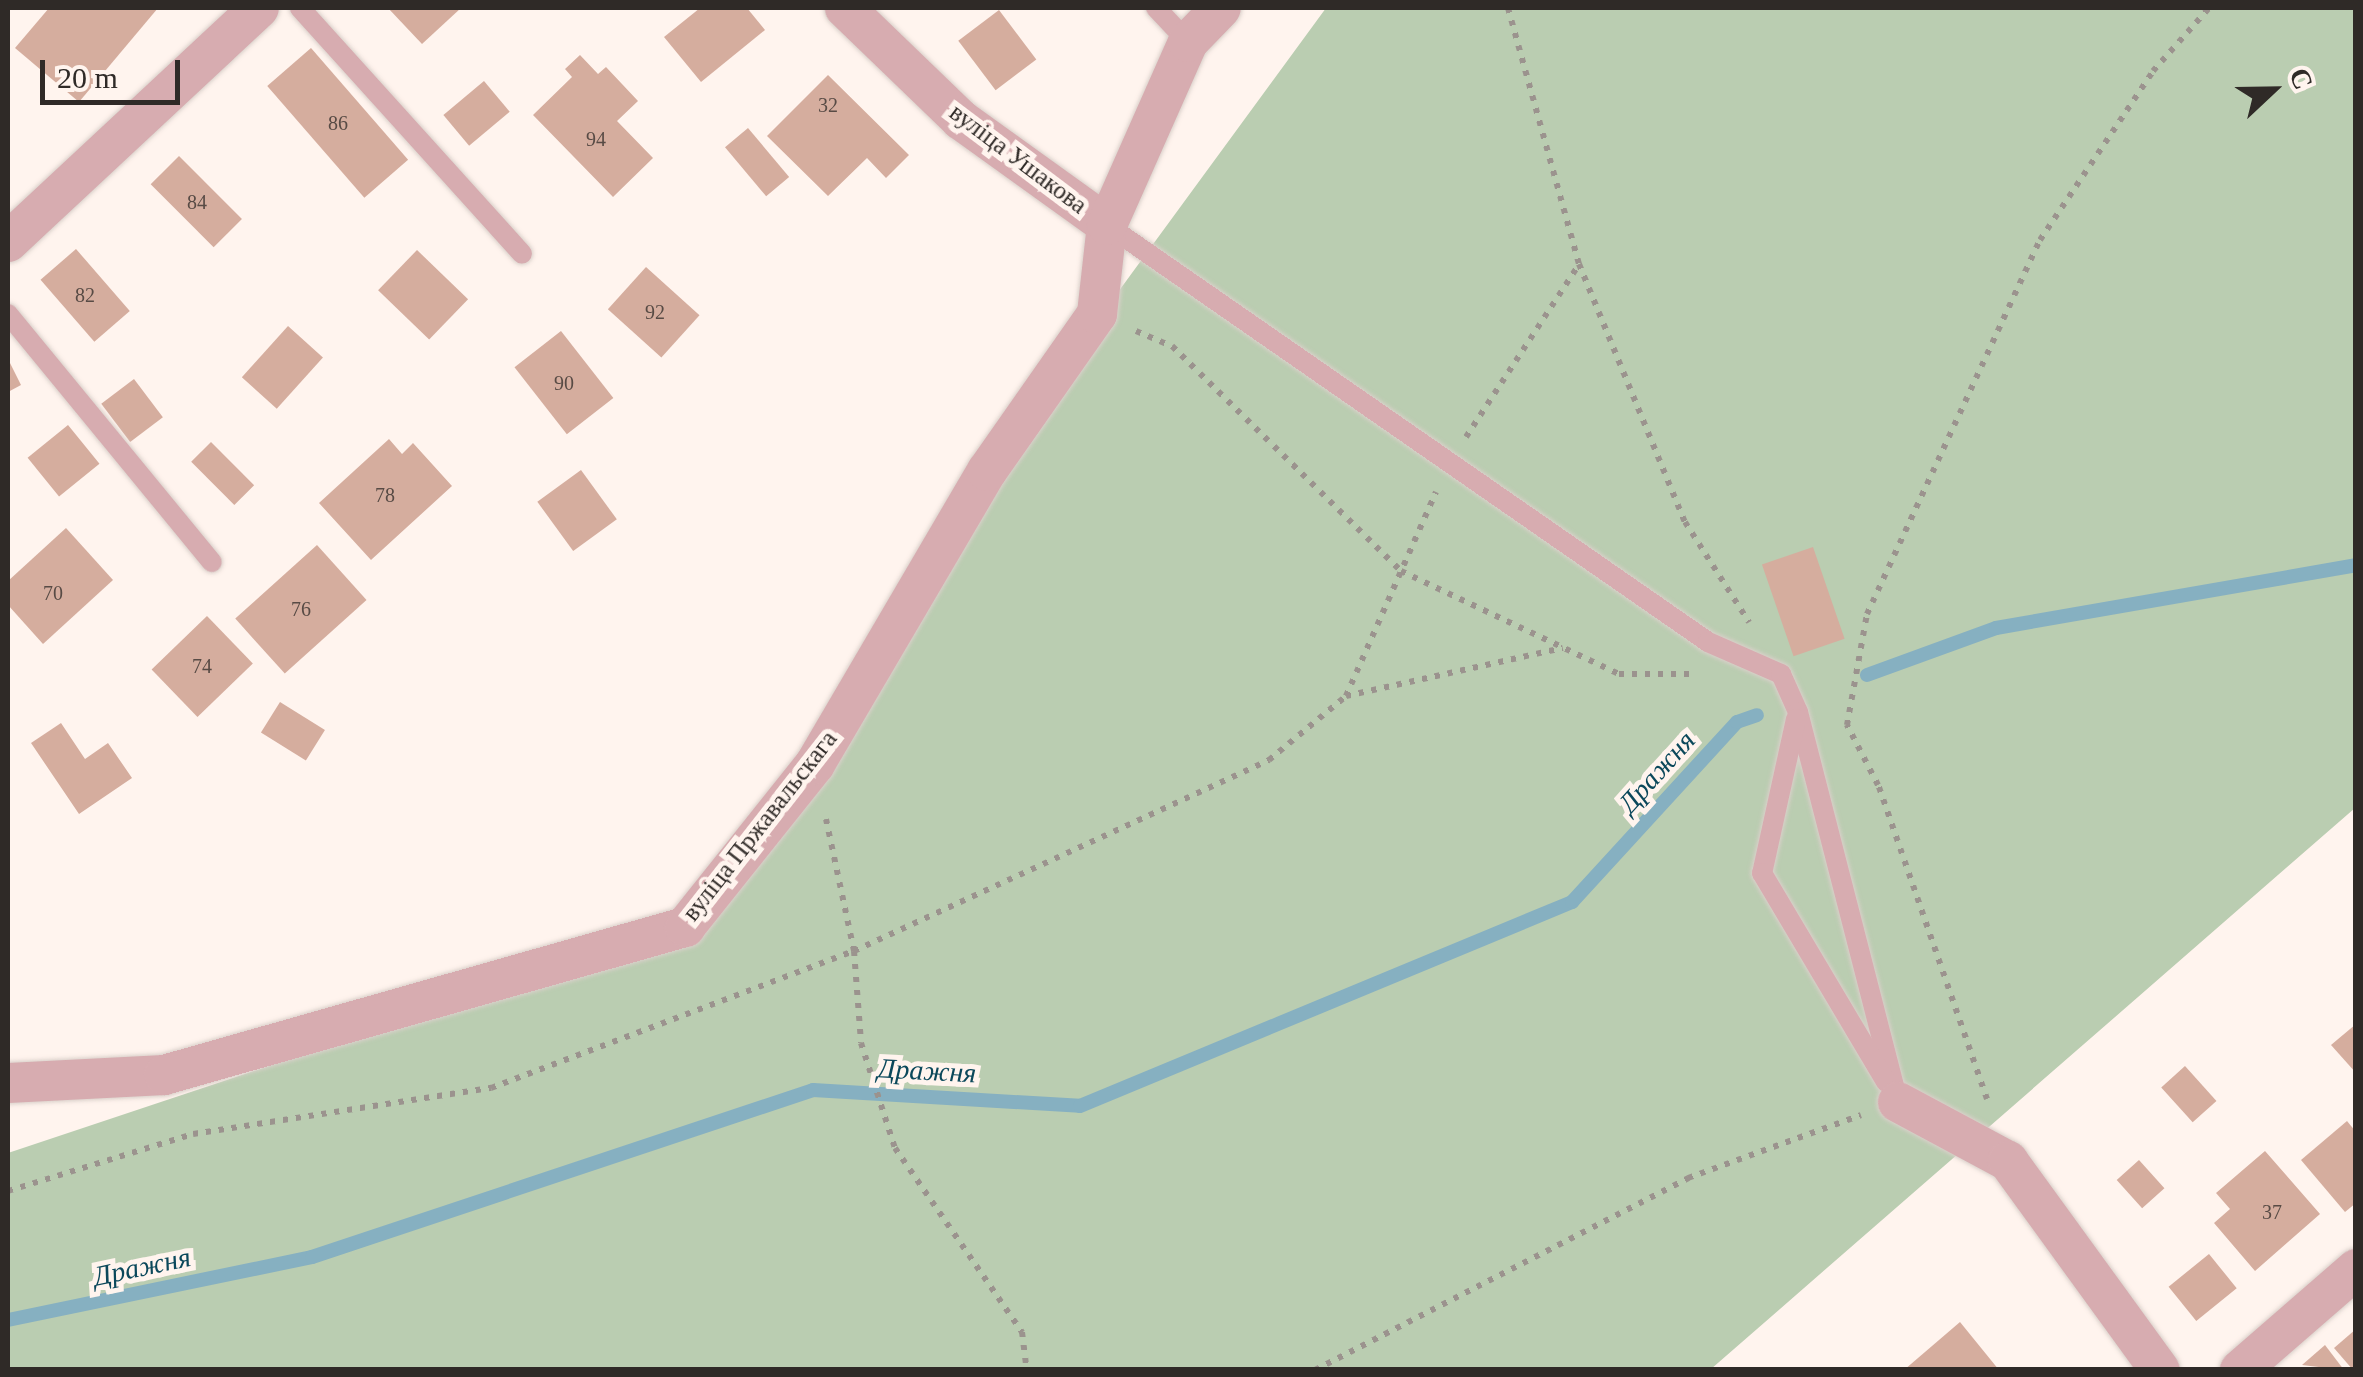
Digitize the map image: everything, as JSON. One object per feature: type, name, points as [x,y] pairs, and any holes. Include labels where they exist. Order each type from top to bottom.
[{"type":"street","points":[[8,242],[258,8]]},
{"type":"street","name":"вуліца Ушакова","points":[[845,8],[961,120],[1107,225]]},
{"type":"street","points":[[1188,42],[1221,8]]},
{"type":"street","name":"вуліца Пржавальскага","points":[[8,1083],[164,1075],[685,927],[815,764],[987,471],[1097,314],[1107,225],[1188,42]]},
{"type":"street","points":[[1898,1102],[2008,1161],[2160,1370]]},
{"type":"street","points":[[2240,1370],[2356,1269]]},
{"type":"lane","points":[[300,8],[522,254]]},
{"type":"lane","points":[[1156,8],[1188,42]]},
{"type":"lane","points":[[1107,225],[1708,642],[1781,674],[1798,712],[1898,1102]]},
{"type":"lane","points":[[8,314],[212,562]]},
{"type":"lane","points":[[1798,712],[1762,873],[1898,1102]]},
{"type":"path","points":[[1508,8],[1579,264],[1686,522],[1781,674]]},
{"type":"path","points":[[2008,1161],[1878,785],[1847,725],[1868,614],[2040,240],[2153,71],[2209,8]]},
{"type":"path","points":[[8,1192],[192,1134],[491,1088],[854,951],[1269,760],[1346,696],[1450,462],[1579,264]]},
{"type":"path","points":[[1097,314],[1172,346],[1401,572],[1620,674],[1709,674]]},
{"type":"path","points":[[1346,696],[1564,648]]},
{"type":"path","points":[[815,764],[854,951],[861,1043],[895,1148],[1022,1332],[1027,1370]]},
{"type":"path","points":[[1315,1370],[1688,1178],[1898,1102]]},
{"type":"green space","points":[[1326,8],[2355,8],[2355,808],[1711,1369],[8,1369],[8,1153],[685,927],[987,471]]},
{"type":"building","points":[[49,8],[158,8],[79,102],[15,48]]},
{"type":"building","points":[[388,8],[461,8],[422,44]]},
{"type":"building","points":[[700,8],[747,8],[765,30],[701,82],[664,37]]},
{"type":"building","points":[[999,10],[1036,60],[996,90],[958,41]]},
{"type":"building","points":[[311,48],[408,160],[364,198],[267,86]]},
{"type":"building","points":[[580,55],[598,74],[606,67],[638,101],[617,121],[653,158],[613,197],[533,115],[572,77],[565,69]]},
{"type":"building","points":[[828,75],[909,155],[886,178],[867,158],[828,196],[767,136]]},
{"type":"building","points":[[484,81],[510,112],[469,146],[443,115]]},
{"type":"building","points":[[748,128],[789,177],[766,196],[725,147]]},
{"type":"building","points":[[179,156],[242,219],[214,247],[151,184]]},
{"type":"building","points":[[76,249],[130,311],[94,342],[41,280]]},
{"type":"building","points":[[417,250],[468,299],[429,340],[378,290]]},
{"type":"building","points":[[646,267],[700,315],[661,358],[608,309]]},
{"type":"building","points":[[288,326],[323,357],[277,409],[242,377]]},
{"type":"building","points":[[561,331],[613,398],[567,434],[515,367]]},
{"type":"building","points":[[8,359],[21,385],[8,392]]},
{"type":"building","points":[[134,379],[163,417],[130,442],[101,404]]},
{"type":"building","points":[[68,425],[99,464],[59,497],[28,458]]},
{"type":"building","points":[[389,439],[402,454],[413,443],[452,486],[371,560],[319,503]]},
{"type":"building","points":[[211,442],[254,485],[234,505],[191,462]]},
{"type":"building","points":[[581,470],[617,519],[573,551],[537,502]]},
{"type":"building","points":[[66,528],[113,580],[43,644],[8,605],[8,581]]},
{"type":"building","points":[[317,545],[367,600],[285,674],[235,619]]},
{"type":"building","points":[[1813,547],[1845,639],[1794,656],[1762,565]]},
{"type":"building","points":[[207,616],[253,663],[197,717],[152,669]]},
{"type":"building","points":[[280,702],[325,730],[306,761],[261,733]]},
{"type":"building","points":[[61,723],[85,759],[108,743],[132,778],[79,814],[31,743]]},
{"type":"building","points":[[2356,1024],[2356,1073],[2331,1045]]},
{"type":"building","points":[[2185,1066],[2216,1101],[2193,1122],[2161,1087]]},
{"type":"building","points":[[2347,1121],[2356,1132],[2356,1203],[2345,1212],[2301,1160]]},
{"type":"building","points":[[2265,1151],[2320,1214],[2255,1271],[2214,1223],[2230,1209],[2216,1193]]},
{"type":"building","points":[[2139,1160],[2164,1188],[2142,1208],[2117,1180]]},
{"type":"building","points":[[2209,1254],[2237,1288],[2196,1321],[2169,1287]]},
{"type":"building","points":[[1960,1322],[1999,1370],[1904,1370]]},
{"type":"building","points":[[2356,1329],[2356,1370],[2353,1370],[2334,1348]]},
{"type":"building","points":[[2325,1345],[2344,1370],[2302,1365]]},
{"type":"waterway","name":"Дражня","points":[[1867,675],[1996,628],[2356,565]]},
{"type":"waterway","name":"Дражня","points":[[8,1320],[312,1257],[813,1090],[1080,1106],[1572,902],[1737,722],[1757,715]]}]
